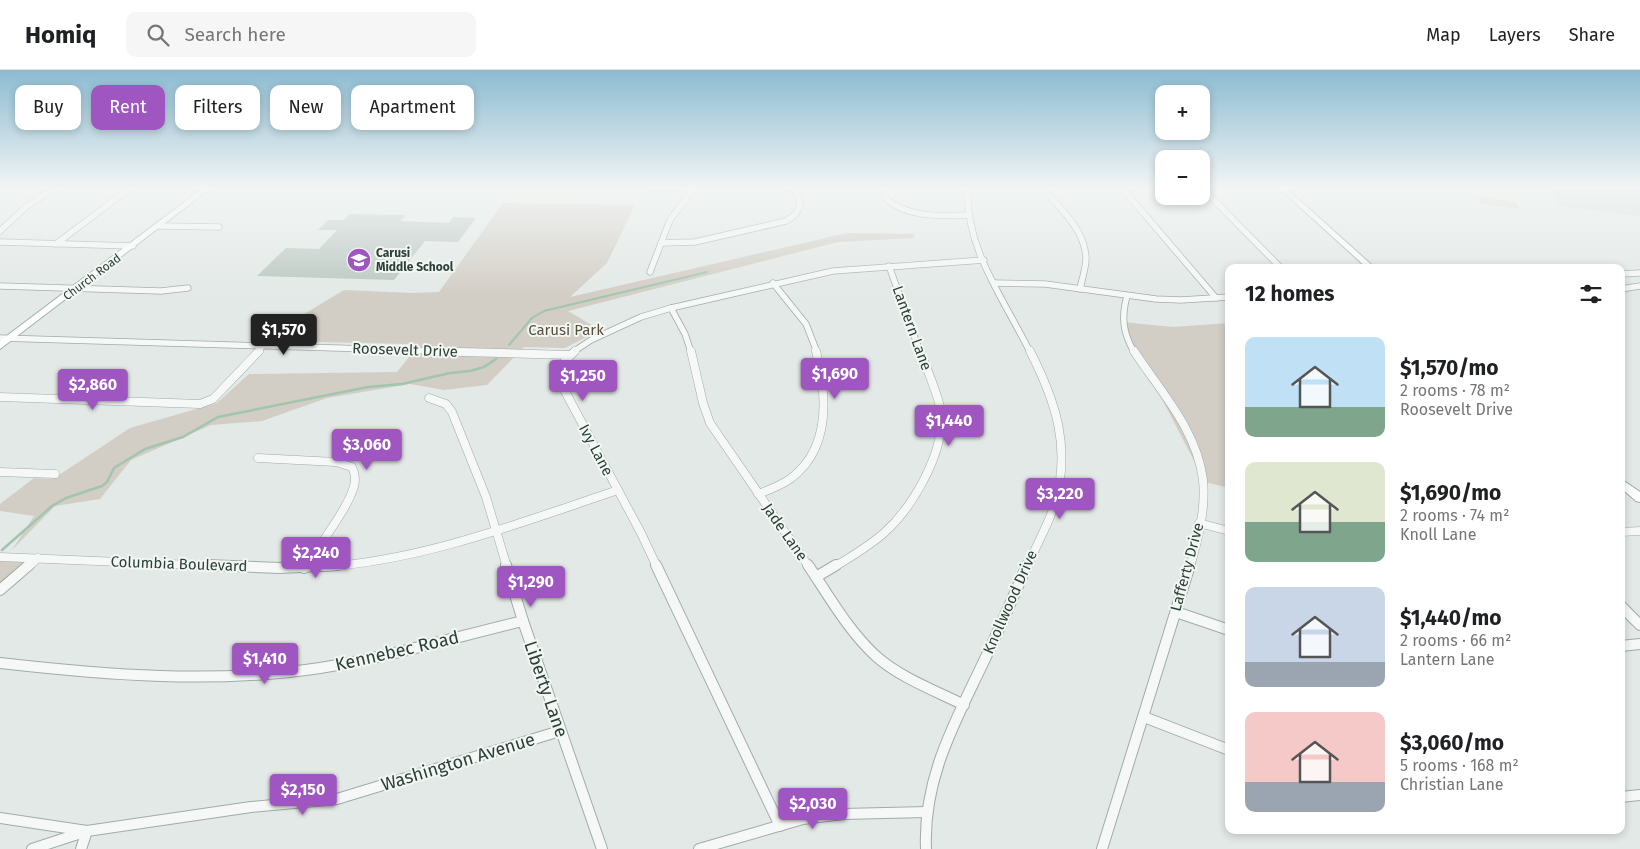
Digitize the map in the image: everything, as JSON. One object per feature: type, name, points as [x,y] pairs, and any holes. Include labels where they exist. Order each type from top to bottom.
[{"type":"main road","points":[[1323,224],[1368,264]]},
{"type":"main road","name":"Church Road","points":[[0,346],[159,226]]},
{"type":"main road","points":[[1625,485],[1640,498]]},
{"type":"street","points":[[56,244],[82,224]]},
{"type":"street","points":[[650,272],[668,224]]},
{"type":"street","points":[[661,242],[694,242],[771,224]]},
{"type":"street","name":"Knollwood Drive","points":[[926,849],[924,837],[928,800],[943,749],[1054,506],[1063,458],[1056,411],[1045,384],[994,283],[973,237],[969,224]]},
{"type":"street","points":[[1072,224],[1083,241],[1086,259],[1080,289]]},
{"type":"street","points":[[1153,224],[1216,298]]},
{"type":"street","points":[[1238,224],[1277,264]]},
{"type":"street","points":[[159,226],[219,227]]},
{"type":"street","points":[[0,242],[133,246]]},
{"type":"street","points":[[569,355],[592,340],[641,317],[774,283],[833,271],[984,260]]},
{"type":"street","name":"Lantern Lane","points":[[816,577],[873,543],[886,531],[920,485],[938,445],[941,427],[940,410],[889,266]]},
{"type":"street","points":[[1625,274],[1640,273]]},
{"type":"street","points":[[758,494],[790,479],[802,468],[815,445],[825,413],[822,380],[813,339],[805,324],[774,283]]},
{"type":"street","points":[[994,283],[1045,284],[1127,296],[1181,300],[1225,297]]},
{"type":"street","points":[[0,286],[161,291],[188,288]]},
{"type":"street","points":[[1625,288],[1640,286]]},
{"type":"street","name":"Lafferty Drive","points":[[1102,849],[1176,612],[1194,548],[1204,500],[1203,480],[1192,441],[1176,413],[1130,345],[1123,323],[1127,296]]},
{"type":"street","name":"Jade Lane","points":[[671,308],[682,325],[689,343],[703,407],[710,423],[850,626],[877,657],[899,672],[964,705]]},
{"type":"street","name":"Roosevelt Drive","points":[[0,338],[569,355]]},
{"type":"street","points":[[0,397],[200,404],[213,399],[264,345]]},
{"type":"street","name":"Ivy Lane","points":[[569,355],[559,367],[560,382],[641,533],[780,826]]},
{"type":"street","name":"Liberty Lane","points":[[429,398],[446,404],[452,412],[486,497],[523,621],[602,849]]},
{"type":"street","points":[[258,458],[336,462],[352,467],[356,473],[356,482],[351,496],[304,568]]},
{"type":"street","points":[[0,472],[55,474]]},
{"type":"street","name":"Columbia Boulevard","points":[[0,557],[304,568],[376,560],[416,552],[496,530],[618,490]]},
{"type":"street","points":[[1199,523],[1225,530]]},
{"type":"street","points":[[1625,532],[1640,531]]},
{"type":"street","points":[[0,590],[38,558]]},
{"type":"street","points":[[1625,610],[1640,625]]},
{"type":"street","points":[[1176,612],[1225,629]]},
{"type":"street","name":"Kennebec Road","points":[[0,664],[128,674],[224,675],[276,672],[351,663],[523,621]]},
{"type":"street","points":[[1625,646],[1640,644]]},
{"type":"street","points":[[1144,717],[1225,748]]},
{"type":"street","name":"Washington Avenue","points":[[32,849],[87,831],[251,807],[337,799],[560,731]]},
{"type":"street","points":[[1625,797],[1640,795]]},
{"type":"street","points":[[700,849],[803,819],[843,814],[927,812]]},
{"type":"street","points":[[0,818],[87,831],[81,849]]},
{"type":"green space","name":"Carusi Park","points":[[488,224],[626,224],[607,263],[570,297],[847,233],[915,234],[913,238],[838,242],[568,311],[600,330],[565,348],[524,347],[487,385],[444,390],[410,384],[327,398],[262,421],[211,425],[131,460],[100,499],[55,506],[12,550],[34,516],[0,511],[0,504],[34,478],[53,479],[130,428],[217,403],[249,374],[397,372],[410,356],[409,344],[277,341],[301,316],[344,290],[412,293],[439,292]]},
{"type":"green space","points":[[1122,322],[1173,327],[1225,323],[1225,487],[1205,482]]},
{"type":"green space","points":[[0,561],[34,563],[0,590]]},
{"type":"building","points":[[324,224],[471,224],[458,242],[425,241],[394,280],[257,276],[286,248],[319,249],[337,230],[318,230]]},
{"type":"waterway","points":[[509,345],[532,318],[544,311],[707,272]]},
{"type":"waterway","points":[[2,550],[52,506],[66,498],[102,486],[107,482],[114,468],[145,449],[183,437],[218,417],[368,387],[402,384],[450,373],[470,371],[484,367],[496,359]]},
{"type":"place","name":"Carusi Middle School","points":[[359,260]]}]
